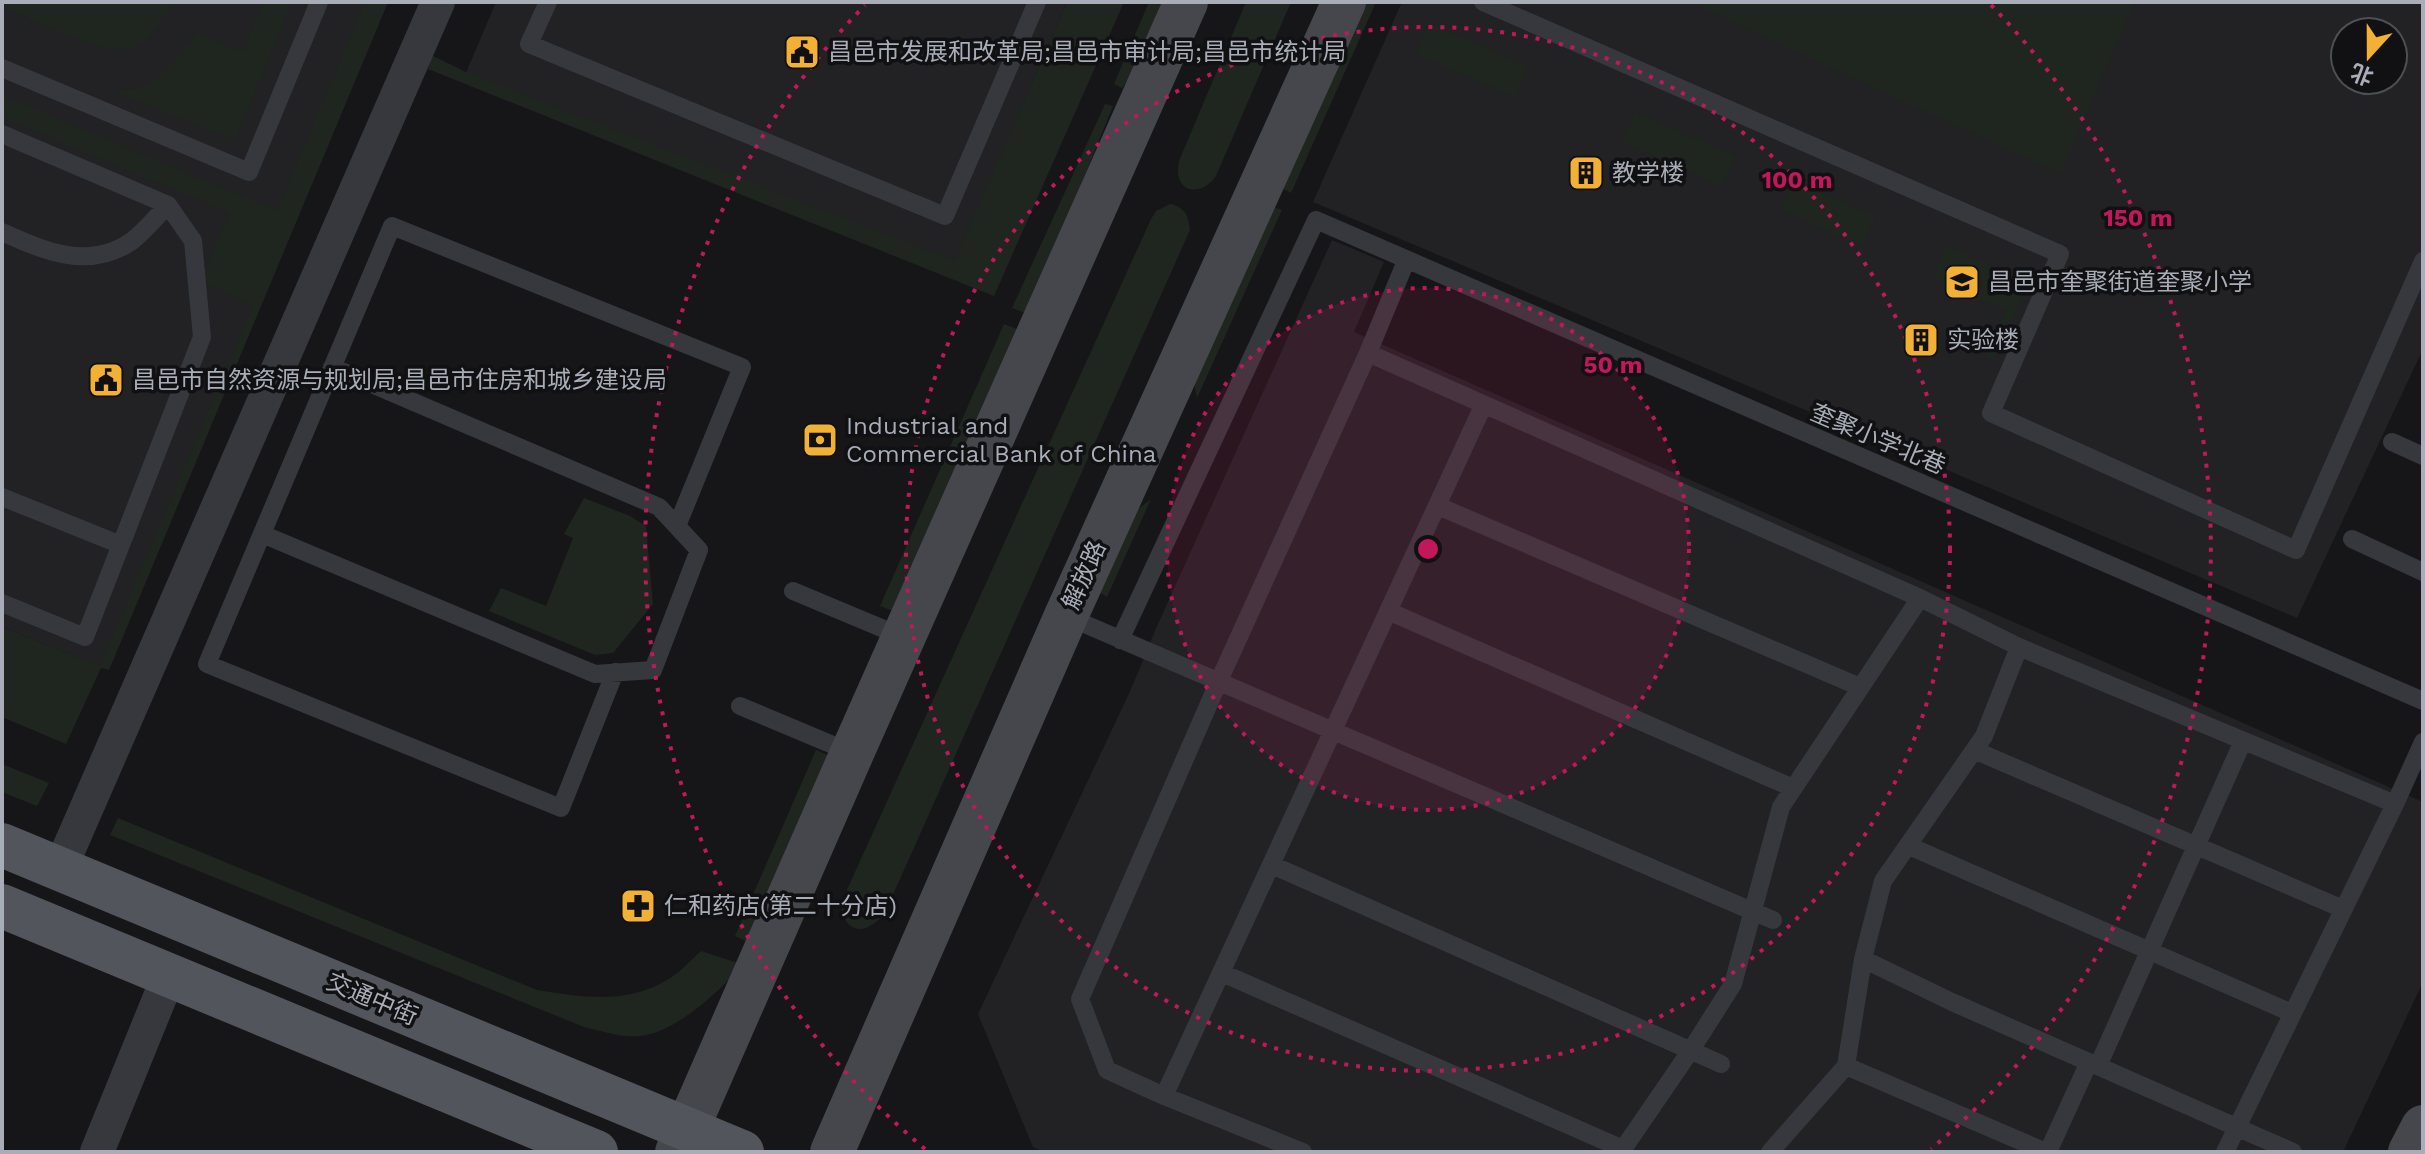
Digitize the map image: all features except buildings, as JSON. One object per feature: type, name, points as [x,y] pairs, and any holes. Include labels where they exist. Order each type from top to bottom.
[{"type":"main road","name":"交通中街","points":[[2,845],[682,1140],[742,1152]]},
{"type":"main road","points":[[2,906],[596,1152]]},
{"type":"street","points":[[60,869],[438,2]]},
{"type":"street","points":[[682,1140],[1186,2]]},
{"type":"street","name":"解放路","points":[[832,1152],[1066,616],[1344,2]]},
{"type":"street","points":[[97,1152],[169,975]]},
{"type":"street","points":[[2410,1152],[2423,1127]]},
{"type":"lane","points":[[2,68],[249,172],[319,2]]},
{"type":"lane","points":[[548,2],[529,44],[945,216],[1037,2]]},
{"type":"lane","points":[[1483,2],[2060,254],[1991,413],[2296,550],[2423,261]]},
{"type":"lane","points":[[2,134],[168,205],[193,241],[202,337],[85,637],[2,603]]},
{"type":"lane","points":[[2,232],[45,252],[71,257],[108,254],[133,240],[168,205]]},
{"type":"lane","name":"奎聚小学北巷","points":[[1120,640],[1316,220],[2423,701]]},
{"type":"lane","points":[[615,672],[561,808],[207,664],[392,226],[742,367],[677,526]]},
{"type":"lane","points":[[1303,1152],[1107,1070],[1080,999],[1218,683],[1368,353],[1406,261]]},
{"type":"lane","points":[[1368,353],[1920,598],[2019,647],[2395,804]]},
{"type":"lane","points":[[262,534],[595,674],[653,670],[699,550],[659,507],[332,367]]},
{"type":"lane","points":[[1164,1096],[1483,406]]},
{"type":"lane","points":[[2392,442],[2423,456]]},
{"type":"lane","points":[[2,497],[121,545]]},
{"type":"lane","points":[[1438,506],[1860,687]]},
{"type":"lane","points":[[2352,539],[2423,572]]},
{"type":"lane","points":[[793,591],[903,637]]},
{"type":"lane","points":[[1222,973],[1622,1150],[1733,984],[1781,807],[1920,598]]},
{"type":"lane","points":[[1388,611],[1793,788]]},
{"type":"lane","points":[[1066,616],[1773,920]]},
{"type":"lane","points":[[1770,1152],[1807,1102],[1846,1066],[1863,959],[1883,881],[1984,736],[2019,647]]},
{"type":"lane","points":[[740,706],[852,753]]},
{"type":"lane","points":[[1846,1066],[2047,1152],[2149,951],[2243,741]]},
{"type":"lane","points":[[2225,1152],[2423,742]]},
{"type":"lane","points":[[1974,750],[2343,909]]},
{"type":"lane","points":[[1909,846],[2292,1013]]},
{"type":"lane","points":[[1272,865],[1721,1064]]},
{"type":"lane","points":[[1863,959],[1952,1002],[2293,1152]]},
{"type":"shaded area","points":[[2,2],[388,2],[109,670],[2,627]]},
{"type":"shaded area","points":[[2,2],[165,2],[174,6],[146,39],[134,47],[122,49],[69,36],[2,7]]},
{"type":"shaded area","points":[[263,2],[292,2],[235,141],[115,92],[148,86],[197,34],[243,52]]},
{"type":"shaded area","points":[[365,2],[388,2],[109,670],[101,668],[66,744],[2,717],[2,627],[100,666],[253,306],[200,280],[230,213],[2,117],[2,95],[277,211]]},
{"type":"shaded area","points":[[496,2],[1067,2],[949,277],[462,82]]},
{"type":"shaded area","points":[[1067,2],[1124,2],[994,296],[428,69],[431,55],[466,72],[955,261]]},
{"type":"shaded area","points":[[1149,2],[1174,2],[1154,46],[1122,88],[1114,84]]},
{"type":"shaded area","points":[[1246,2],[1291,2],[1216,176],[1202,188],[1189,189],[1180,180],[1179,161]]},
{"type":"shaded area","points":[[1363,2],[1376,2],[1291,193],[1280,187]]},
{"type":"shaded area","name":"昌邑市奎聚街道奎聚小学","points":[[1402,2],[2423,2],[2423,349],[2297,618],[1313,202]]},
{"type":"shaded area","points":[[1689,2],[2135,2],[2060,174]]},
{"type":"shaded area","points":[[1429,23],[1529,67],[1516,98],[1416,54]]},
{"type":"shaded area","points":[[1105,104],[1113,106],[1068,216],[1033,316],[1012,308]]},
{"type":"shaded area","points":[[1635,112],[1736,156],[1722,186],[1622,142]]},
{"type":"shaded area","points":[[1795,180],[1876,217],[1862,247],[1781,209]]},
{"type":"shaded area","points":[[1170,204],[1185,213],[1190,230],[883,917],[866,928],[850,926],[841,903],[1151,219],[1156,211]]},
{"type":"shaded area","points":[[1270,206],[1282,210],[1197,398],[1192,373]]},
{"type":"shaded area","points":[[1332,240],[1384,262],[1354,332],[2423,802],[2423,982],[2343,1152],[1044,1152],[1033,1147],[978,1014],[1132,687]]},
{"type":"shaded area","points":[[1946,245],[2029,283],[1994,360],[1985,357],[2006,311],[1934,279]]},
{"type":"shaded area","points":[[1004,324],[1027,333],[901,614],[880,606]]},
{"type":"shaded area","points":[[584,498],[630,516],[646,526],[653,604],[613,653],[595,655],[489,611],[501,588],[546,606],[573,538],[564,534]]},
{"type":"shaded area","points":[[1151,499],[1107,597],[1092,588],[1120,523]]},
{"type":"shaded area","points":[[816,750],[837,759],[754,945],[735,936]]},
{"type":"shaded area","points":[[2,764],[49,783],[37,806],[2,792]]},
{"type":"shaded area","points":[[118,818],[537,990],[587,997],[636,993],[671,977],[701,951],[744,965],[696,1009],[669,1027],[640,1036],[605,1032],[584,1027],[110,835]]},
{"type":"place","name":"昌邑市发展和改革局;昌邑市审计局;昌邑市统计局","points":[[802,52]]},
{"type":"place","name":"教学楼","points":[[1586,173]]},
{"type":"place","name":"昌邑市奎聚街道奎聚小学","points":[[1962,282]]},
{"type":"place","name":"实验楼","points":[[1921,340]]},
{"type":"place","name":"昌邑市自然资源与规划局;昌邑市住房和城乡建设局","points":[[106,380]]},
{"type":"place","name":"Industrial and Commercial Bank of China","points":[[820,440]]},
{"type":"place","name":"仁和药店(第二十分店)","points":[[638,906]]}]
